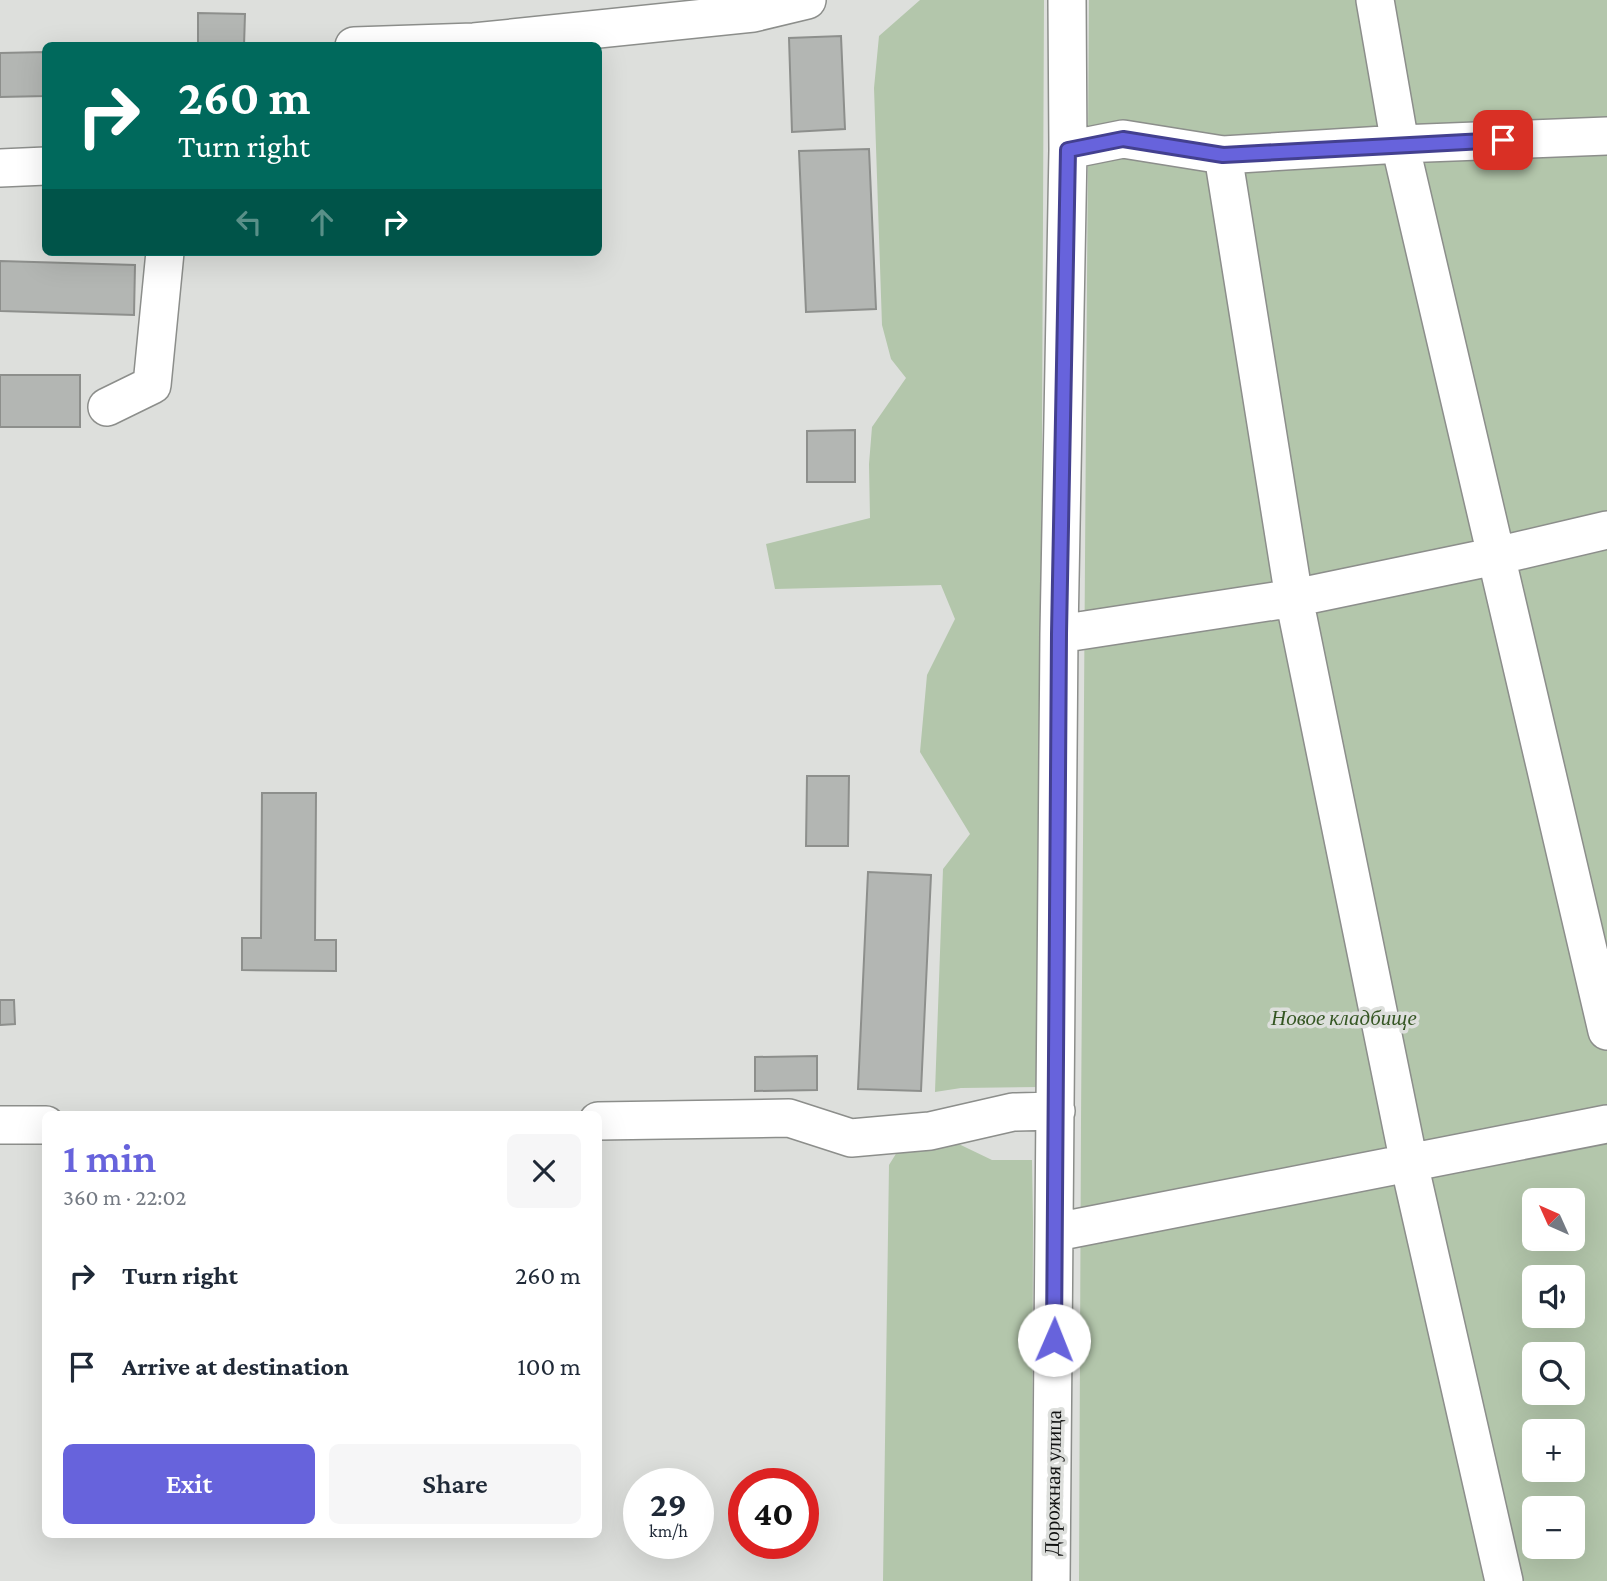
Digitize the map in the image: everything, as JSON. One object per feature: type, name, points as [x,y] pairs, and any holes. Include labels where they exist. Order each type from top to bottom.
[{"type":"street","points":[[474,42],[753,13],[807,0]]},
{"type":"street","name":"Дорожная улица","points":[[1051,1581],[1059,634],[1068,150],[1067,0]]},
{"type":"street","points":[[1374,0],[1400,144],[1607,1031]]},
{"type":"street","points":[[1068,150],[1123,139],[1223,155],[1400,144],[1607,136]]},
{"type":"street","points":[[1223,155],[1294,597],[1409,1163],[1504,1581]]},
{"type":"street","points":[[0,168],[42,166]]},
{"type":"street","points":[[107,407],[152,385],[165,256]]},
{"type":"street","points":[[1059,634],[1294,597],[1496,556],[1607,530]]},
{"type":"street","points":[[602,1121],[789,1118],[851,1138],[930,1131],[1013,1112],[1056,1111]]},
{"type":"street","points":[[1056,1233],[1607,1124]]},
{"type":"street","points":[[0,1125],[42,1125]]},
{"type":"green space","points":[[920,0],[1044,0],[1039,1087],[961,1088],[935,1092],[943,869],[970,834],[920,752],[927,675],[955,619],[941,585],[775,589],[766,544],[870,518],[869,464],[872,427],[906,378],[891,359],[882,325],[874,88],[879,36]]},
{"type":"green space","name":"Новое кладбище","points":[[1089,0],[1607,0],[1607,1581],[1079,1581]]},
{"type":"green space","points":[[915,1123],[992,1160],[1032,1160],[1032,1581],[883,1581],[889,1165]]},
{"type":"building","points":[[198,13],[245,14],[244,42],[198,42]]},
{"type":"building","points":[[841,36],[845,129],[792,132],[789,38]]},
{"type":"building","points":[[42,52],[42,96],[0,97],[0,53]]},
{"type":"building","points":[[869,149],[876,309],[806,312],[799,151]]},
{"type":"building","points":[[0,261],[135,265],[134,315],[0,311]]},
{"type":"building","points":[[0,375],[80,375],[80,427],[0,427]]},
{"type":"building","points":[[855,430],[855,482],[807,482],[807,431]]},
{"type":"building","points":[[807,776],[849,776],[848,846],[806,846]]},
{"type":"building","points":[[262,793],[316,793],[315,940],[336,940],[336,971],[242,970],[242,938],[261,938]]},
{"type":"building","points":[[868,872],[931,875],[921,1091],[858,1089]]},
{"type":"building","points":[[0,1000],[14,1000],[15,1024],[0,1025]]},
{"type":"building","points":[[817,1056],[817,1090],[755,1091],[755,1057]]},
{"type":"route","points":[[1054,1340],[1059,634],[1068,150],[1123,139],[1223,155],[1503,140]]}]
